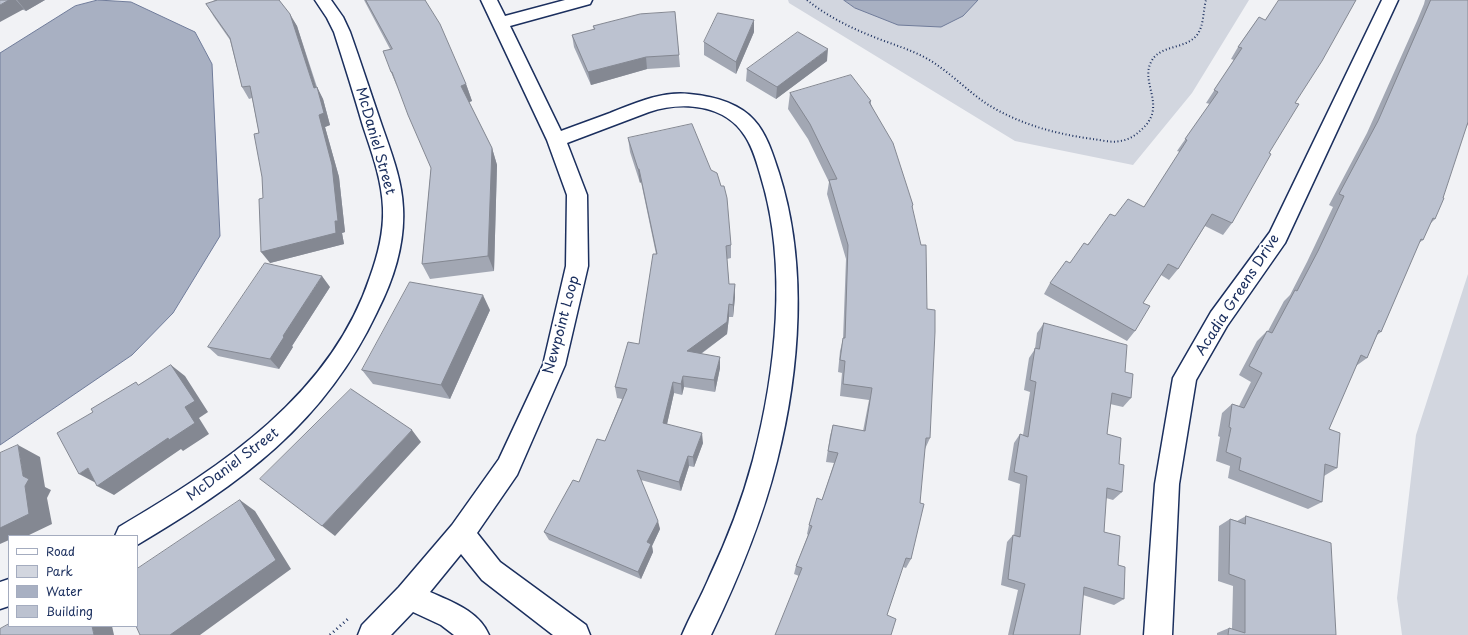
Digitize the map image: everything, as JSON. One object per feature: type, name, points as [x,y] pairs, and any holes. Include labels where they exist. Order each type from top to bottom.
[{"type":"street","name":"McDaniel Street","points":[[130,535],[216,482],[289,422],[321,386],[343,355],[367,314],[378,288],[388,255],[392,230],[393,208],[390,182],[342,32],[335,17],[323,0]]},
{"type":"street","name":"Newpoint Loop","points":[[372,635],[409,597],[461,534],[508,467],[554,365],[577,266],[577,195],[556,140],[489,0]]},
{"type":"street","points":[[501,23],[584,0]]},
{"type":"street","name":"Acadia Greens Drive","points":[[1158,635],[1167,484],[1185,378],[1219,319],[1278,238],[1390,0]]},
{"type":"street","points":[[556,140],[646,106],[668,101],[689,100],[707,103],[738,116],[749,125],[757,137],[776,191],[787,252],[788,287],[780,383],[771,436],[756,492],[733,554],[696,635]]},
{"type":"street","points":[[461,534],[491,571],[576,635]]},
{"type":"street","points":[[409,597],[451,615],[475,635]]},
{"type":"path","points":[[807,0],[844,23],[934,63],[985,102],[1012,118],[1048,131],[1075,137],[1114,141],[1122,141],[1134,135],[1146,125],[1154,113],[1154,95],[1148,73],[1154,56],[1193,38],[1198,34],[1206,0]]},
{"type":"path","points":[[330,635],[353,614]]},
{"type":"green space","points":[[788,0],[1249,0],[1192,93],[1133,165],[1015,141],[789,3]]},
{"type":"green space","points":[[1468,274],[1468,635],[1402,635],[1397,598],[1416,435]]},
{"type":"water","points":[[98,0],[131,2],[195,32],[212,64],[220,236],[173,313],[132,355],[0,445],[0,53],[75,6]]},
{"type":"water","points":[[844,0],[978,0],[963,16],[941,27],[898,25],[855,8]]},
{"type":"building","points":[[0,0],[9,0],[0,5]]},
{"type":"building","points":[[218,0],[279,0],[290,14],[314,88],[317,87],[324,113],[319,115],[332,165],[338,221],[335,221],[336,233],[261,252],[259,199],[263,198],[262,177],[254,134],[259,133],[250,86],[242,87],[230,38],[206,4]]},
{"type":"building","points":[[366,0],[425,0],[440,24],[466,84],[461,86],[492,148],[488,256],[422,264],[431,168],[383,51],[392,49]]},
{"type":"building","points":[[1279,0],[1356,0],[1322,61],[1295,103],[1299,104],[1269,153],[1271,154],[1232,223],[1212,214],[1178,269],[1168,264],[1143,303],[1150,306],[1135,331],[1050,283],[1066,261],[1070,263],[1084,243],[1088,245],[1110,214],[1115,216],[1128,199],[1144,207],[1187,140],[1185,139],[1218,92],[1214,90],[1242,48],[1238,47],[1259,17],[1265,20]]},
{"type":"building","points":[[1431,0],[1468,0],[1468,122],[1444,198],[1435,219],[1433,218],[1423,240],[1421,239],[1381,332],[1379,330],[1367,358],[1361,355],[1329,429],[1340,433],[1337,468],[1325,464],[1322,502],[1239,470],[1241,458],[1226,452],[1231,428],[1229,427],[1232,404],[1244,408],[1262,373],[1249,366],[1267,331],[1272,333],[1295,290],[1297,291],[1318,251],[1344,196],[1339,194],[1378,121]]},
{"type":"building","points":[[675,12],[679,55],[646,57],[588,72],[572,35],[595,29],[593,26],[640,14]]},
{"type":"building","points":[[718,13],[754,20],[736,62],[704,42]]},
{"type":"building","points":[[798,32],[828,49],[777,87],[747,69]]},
{"type":"building","points":[[851,75],[871,101],[869,102],[893,143],[913,205],[921,245],[926,245],[927,309],[935,310],[935,332],[930,438],[926,438],[920,503],[924,504],[911,559],[906,558],[887,615],[896,619],[891,635],[775,635],[802,568],[796,566],[812,526],[809,525],[817,498],[822,500],[838,453],[828,451],[833,425],[865,431],[872,388],[843,384],[845,361],[840,360],[843,338],[845,338],[848,245],[829,180],[837,179],[810,124],[790,93]]},
{"type":"building","points":[[692,124],[711,170],[717,173],[721,186],[724,186],[727,198],[731,245],[726,246],[729,284],[735,284],[733,305],[729,304],[727,322],[687,351],[720,357],[714,380],[683,376],[681,384],[673,382],[663,423],[702,433],[693,457],[688,456],[679,482],[637,470],[658,521],[647,542],[651,544],[638,572],[544,532],[573,480],[579,482],[597,439],[605,441],[627,389],[615,387],[628,342],[639,344],[653,254],[657,254],[639,169],[628,138]]},
{"type":"building","points":[[265,263],[322,276],[270,359],[208,347]]},
{"type":"building","points":[[410,282],[483,295],[441,385],[362,370]]},
{"type":"building","points":[[1044,323],[1127,345],[1125,372],[1133,374],[1131,398],[1112,393],[1107,434],[1121,438],[1119,464],[1124,465],[1122,492],[1107,488],[1104,532],[1120,536],[1118,565],[1125,567],[1124,599],[1084,587],[1080,635],[1013,635],[1025,584],[1008,579],[1013,535],[1020,537],[1027,476],[1014,472],[1020,434],[1028,437],[1036,382],[1030,380],[1035,348],[1039,349]]},
{"type":"building","points":[[171,365],[195,401],[185,407],[195,423],[169,440],[168,438],[97,486],[88,468],[79,474],[57,433],[93,412],[91,409],[136,382],[138,385]]},
{"type":"building","points":[[351,389],[412,430],[322,526],[260,479]]},
{"type":"building","points":[[18,445],[23,476],[29,479],[25,486],[29,514],[0,528],[0,453]]},
{"type":"building","points":[[240,500],[276,560],[170,635],[140,635],[136,627],[138,627],[138,568]]},
{"type":"building","points":[[1246,516],[1331,543],[1336,635],[1228,635],[1229,628],[1245,633],[1245,580],[1229,574],[1230,519],[1245,524]]},
{"type":"building","points":[[8,625],[8,627],[92,627],[94,635],[0,635],[0,629]]}]
